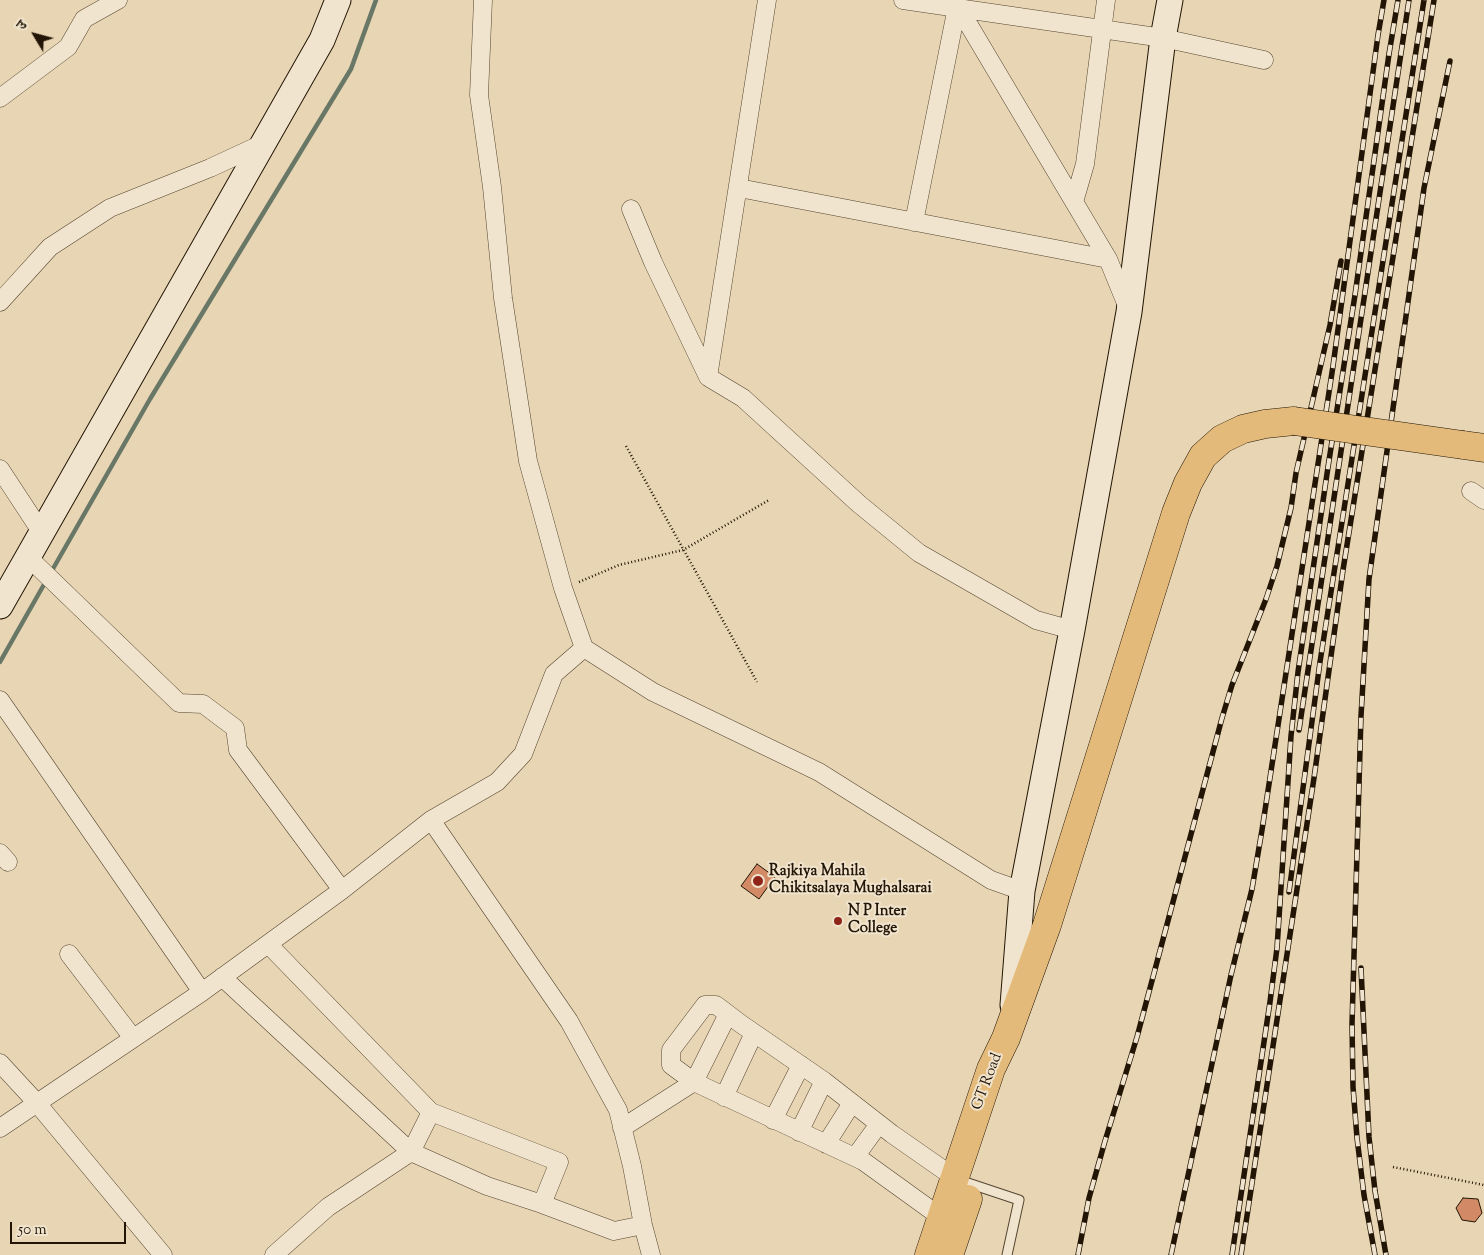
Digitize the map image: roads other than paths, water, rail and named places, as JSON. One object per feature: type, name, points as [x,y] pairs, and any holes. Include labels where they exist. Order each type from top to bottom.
[{"type":"highway","name":"GT Road","points":[[949,1255],[963,1181],[991,1069],[1009,1028],[1047,926],[1173,523],[1188,483],[1203,456],[1222,438],[1243,429],[1265,424],[1294,421],[1474,447]]},
{"type":"highway","name":"GT Road","points":[[929,1255],[942,1218],[963,1181]]},
{"type":"street","points":[[0,98],[68,47],[84,19],[118,0]]},
{"type":"street","points":[[338,0],[322,40],[42,533],[42,570],[179,703],[203,704],[235,728],[238,750],[342,890]]},
{"type":"street","points":[[483,0],[479,95],[492,187],[503,298],[528,461],[563,588],[584,648],[652,692],[819,772],[991,880],[1022,891]]},
{"type":"street","points":[[708,377],[767,0]]},
{"type":"street","points":[[903,0],[955,3],[1163,38],[1264,60]]},
{"type":"street","points":[[1074,202],[1085,164],[1106,0]]},
{"type":"street","points":[[1009,1028],[1022,891],[1072,630],[1129,312],[1163,38],[1170,0]]},
{"type":"street","points":[[914,222],[955,3]]},
{"type":"street","points":[[955,3],[1108,260],[1129,312]]},
{"type":"street","points":[[0,302],[50,247],[110,208],[210,168],[264,143]]},
{"type":"street","points":[[739,188],[1108,260]]},
{"type":"street","points":[[631,209],[653,262],[708,377],[743,398],[859,504],[919,553],[1036,620],[1072,630]]},
{"type":"street","points":[[0,469],[42,533]]},
{"type":"street","points":[[0,606],[42,570]]},
{"type":"street","points":[[0,1128],[202,992],[342,890],[430,820],[497,782],[523,754],[554,674],[584,648]]},
{"type":"street","points":[[0,700],[202,992]]},
{"type":"street","points":[[430,820],[569,1021],[618,1110],[651,1255]]},
{"type":"street","points":[[268,944],[431,1112],[559,1162],[542,1204]]},
{"type":"street","points":[[69,954],[133,1038]]},
{"type":"street","points":[[222,977],[411,1152],[487,1186],[614,1231],[643,1225]]},
{"type":"street","points":[[942,1218],[863,1161],[694,1082],[671,1065],[671,1050],[705,1004],[716,1004],[754,1033],[824,1081],[879,1124],[963,1181]]},
{"type":"street","points":[[622,1128],[694,1082],[728,1014]]},
{"type":"street","points":[[724,1097],[754,1033]]},
{"type":"street","points":[[0,1063],[36,1102],[163,1255]]},
{"type":"street","points":[[773,1120],[801,1065]]},
{"type":"street","points":[[799,1132],[824,1081]]},
{"type":"street","points":[[826,1144],[852,1103]]},
{"type":"street","points":[[281,1252],[328,1207],[411,1152],[431,1112]]},
{"type":"street","points":[[855,1157],[879,1124]]},
{"type":"lane","points":[[963,1181],[1019,1200],[1007,1255]]},
{"type":"waterway","points":[[50,574],[150,399],[351,69],[376,0]]},
{"type":"waterway","points":[[0,662],[46,581]]},
{"type":"railway","points":[[1171,1255],[1231,975],[1252,889],[1333,366],[1384,0]]},
{"type":"railway","points":[[1232,1255],[1277,948],[1291,736],[1298,672],[1398,0]]},
{"type":"railway","points":[[1299,730],[1409,0]]},
{"type":"railway","points":[[1289,892],[1320,662],[1424,0]]},
{"type":"railway","points":[[1241,1255],[1314,778],[1343,570],[1434,0]]},
{"type":"railway","points":[[1375,1255],[1364,1195],[1357,1138],[1353,1087],[1352,1024],[1361,716],[1369,579],[1424,188],[1450,61]]},
{"type":"railway","points":[[1078,1255],[1089,1198],[1137,1037],[1222,718],[1232,685],[1277,566],[1330,325],[1341,261]]},
{"type":"railway","points":[[1361,968],[1369,1137],[1375,1191],[1386,1255]]},
{"type":"place","name":"Rajkiya Mahila Chikitsalaya Mughalsarai","points":[[758,881]]},
{"type":"place","name":"N P Inter College","points":[[838,921]]}]
